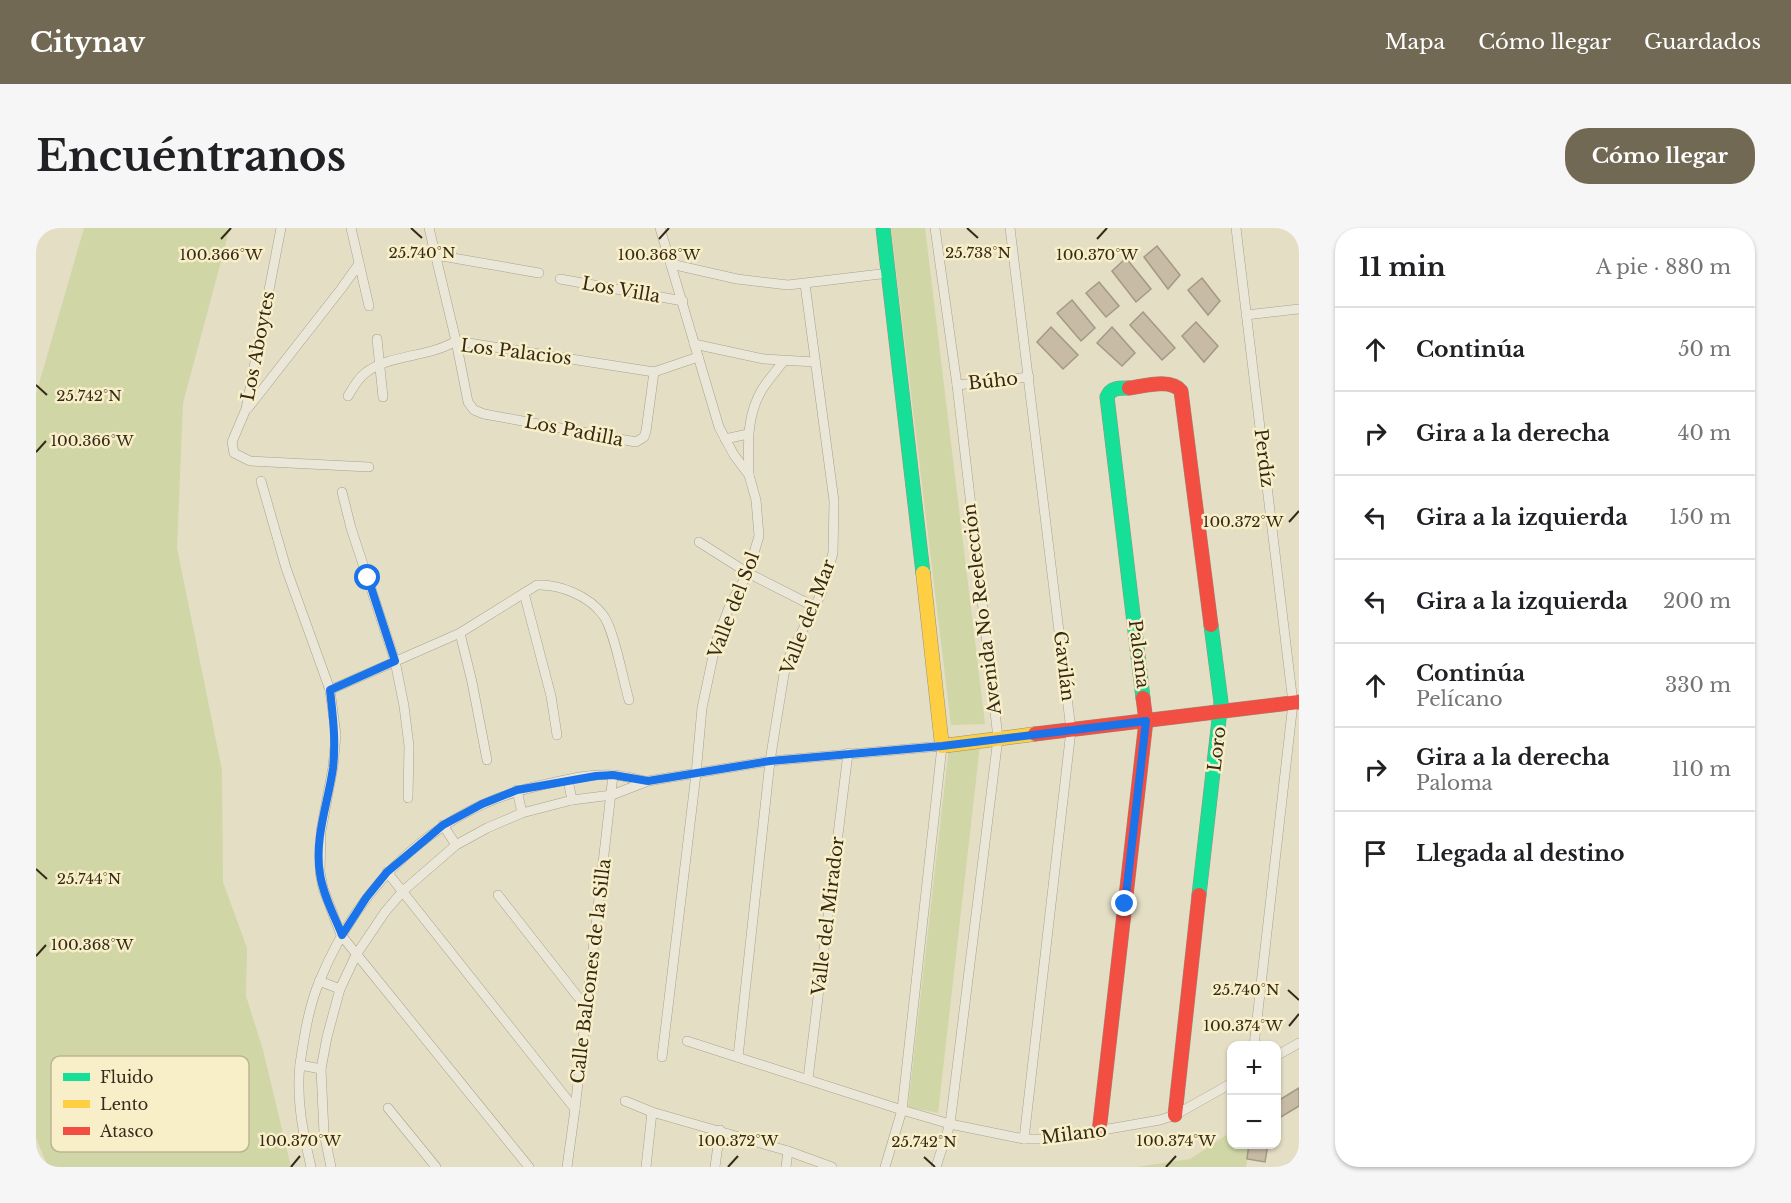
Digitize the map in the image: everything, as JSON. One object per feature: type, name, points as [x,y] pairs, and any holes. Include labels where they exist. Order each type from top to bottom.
[{"type":"street","name":"Los Aboytes","points":[[281,228],[246,410],[231,442],[232,449],[240,457],[250,461],[369,467]]},
{"type":"street","points":[[351,228],[369,306]]},
{"type":"street","points":[[429,228],[456,341]]},
{"type":"street","name":"Valle del Sol","points":[[660,228],[719,427],[749,475],[756,500],[759,536],[748,573],[730,605],[716,642],[702,708],[662,1056]]},
{"type":"street","points":[[883,228],[942,746],[902,1110],[885,1167]]},
{"type":"street","name":"Avenida No Reelección","points":[[934,228],[957,385],[998,738],[950,1124],[936,1167]]},
{"type":"street","name":"Gavilán","points":[[1010,228],[1071,730],[1024,1139]]},
{"type":"street","name":"Perdíz","points":[[1236,228],[1296,703],[1255,1041]]},
{"type":"street","points":[[436,255],[539,273]]},
{"type":"street","points":[[246,410],[359,264]]},
{"type":"street","points":[[671,264],[773,284],[804,284],[889,273]]},
{"type":"street","name":"Los Villa","points":[[560,279],[683,301]]},
{"type":"street","name":"Valle del Mar","points":[[738,1058],[770,761],[784,674],[789,657],[815,607],[833,553],[834,501],[804,284]]},
{"type":"street","points":[[1246,315],[1299,309]]},
{"type":"street","points":[[377,339],[383,397]]},
{"type":"street","name":"Los Palacios","points":[[348,396],[363,375],[380,364],[433,352],[456,341],[654,372],[698,357]]},
{"type":"street","name":"Los Padilla","points":[[456,341],[468,402],[474,410],[483,414],[630,443],[644,436],[654,372]]},
{"type":"street","points":[[694,344],[783,362],[815,362]]},
{"type":"street","points":[[749,475],[748,434],[755,404],[783,362]]},
{"type":"street","name":"Búho","points":[[957,385],[1029,378]]},
{"type":"street","name":"Paloma","points":[[1099,1132],[1146,721],[1107,397],[1114,389],[1170,384],[1177,386]]},
{"type":"street","name":"Loro","points":[[1175,1115],[1221,710],[1180,390],[1177,386]]},
{"type":"street","points":[[725,439],[748,434]]},
{"type":"street","points":[[261,481],[286,568],[330,690],[336,735],[330,789],[321,831],[320,872],[323,888],[342,935],[356,955],[529,1167]]},
{"type":"street","points":[[342,492],[351,528],[395,661],[409,746],[408,798]]},
{"type":"street","points":[[699,542],[748,573],[815,607]]},
{"type":"street","points":[[330,690],[460,633],[537,585],[549,585],[564,588],[582,597],[603,615],[609,627],[629,699]]},
{"type":"street","points":[[524,593],[551,696],[557,735]]},
{"type":"street","points":[[460,633],[487,760]]},
{"type":"street","points":[[329,1167],[324,1133],[321,1069],[329,1026],[340,989],[356,955],[385,912],[403,891],[456,844],[487,828],[522,813],[572,801],[612,795],[648,781],[770,761],[942,746],[1221,710],[1296,703]]},
{"type":"street","name":"Valle del Mirador","points":[[808,1079],[848,753]]},
{"type":"street","points":[[311,1167],[301,1128],[300,1065],[319,981],[342,935],[366,898],[387,872],[443,825],[482,804],[517,790],[568,780],[613,775],[648,781]]},
{"type":"street","name":"Calle Balcones de la Silla","points":[[567,1167],[613,775]]},
{"type":"street","points":[[568,780],[572,801]]},
{"type":"street","points":[[517,790],[522,813]]},
{"type":"street","points":[[443,825],[456,844]]},
{"type":"street","points":[[387,872],[575,1109]]},
{"type":"street","points":[[498,895],[586,1007]]},
{"type":"street","points":[[319,981],[340,989]]},
{"type":"street","name":"Milano","points":[[687,1041],[950,1124],[1024,1139],[1051,1139],[1160,1120],[1175,1115],[1227,1086]]},
{"type":"street","points":[[1281,1053],[1299,1043]]},
{"type":"street","points":[[300,1065],[321,1069]]},
{"type":"street","points":[[625,1101],[652,1112],[788,1150],[832,1167]]},
{"type":"street","points":[[388,1108],[436,1167]]},
{"type":"street","points":[[646,1167],[652,1112]]},
{"type":"street","points":[[715,1167],[720,1130]]},
{"type":"street","points":[[786,1167],[788,1150]]},
{"type":"street","points":[[1291,1167],[1299,1162]]},
{"type":"green space","points":[[84,228],[230,228],[183,403],[177,548],[222,770],[223,882],[247,948],[246,996],[263,1050],[291,1167],[48,1167],[36,1138],[36,394]]},
{"type":"green space","points":[[891,228],[925,228],[985,724],[951,725]]},
{"type":"green space","points":[[980,745],[938,1113],[908,1107],[949,747]]},
{"type":"green space","points":[[1227,1135],[1227,1149],[1248,1149],[1246,1167],[1137,1167],[1190,1159]]},
{"type":"building","points":[[1157,246],[1180,275],[1168,289],[1144,257]]},
{"type":"building","points":[[1126,258],[1151,289],[1136,302],[1112,271]]},
{"type":"building","points":[[1202,278],[1220,301],[1208,315],[1188,290]]},
{"type":"building","points":[[1099,282],[1119,306],[1106,317],[1086,293]]},
{"type":"building","points":[[1072,300],[1095,328],[1081,341],[1057,313]]},
{"type":"building","points":[[1143,312],[1175,348],[1162,360],[1130,325]]},
{"type":"building","points":[[1196,322],[1218,346],[1204,362],[1182,336]]},
{"type":"building","points":[[1051,327],[1078,355],[1063,369],[1037,342]]},
{"type":"building","points":[[1112,327],[1135,353],[1122,366],[1097,343]]},
{"type":"building","points":[[1299,1088],[1299,1106],[1281,1117],[1281,1099]]},
{"type":"building","points":[[1248,1149],[1267,1149],[1265,1162],[1247,1159]]},
{"type":"traffic: fast","points":[[883,228],[923,573]]},
{"type":"traffic: fast","points":[[1129,388],[1113,390],[1107,397],[1143,698]]},
{"type":"traffic: fast","points":[[1199,895],[1221,702],[1211,625]]},
{"type":"traffic: slow","points":[[923,573],[942,746],[1035,734]]},
{"type":"traffic: jam","points":[[1129,388],[1164,384],[1177,387],[1181,391],[1211,625]]},
{"type":"traffic: jam","points":[[1099,1132],[1146,721],[1143,698]]},
{"type":"traffic: jam","points":[[1035,734],[1299,702]]},
{"type":"traffic: jam","points":[[1175,1115],[1199,895]]},
{"type":"route","points":[[368,578],[395,661],[330,690],[336,735],[319,855],[323,888],[342,935],[366,898],[387,872],[443,825],[482,804],[517,790],[596,776],[613,775],[648,781],[770,761],[942,746],[1146,721],[1125,904]]}]
